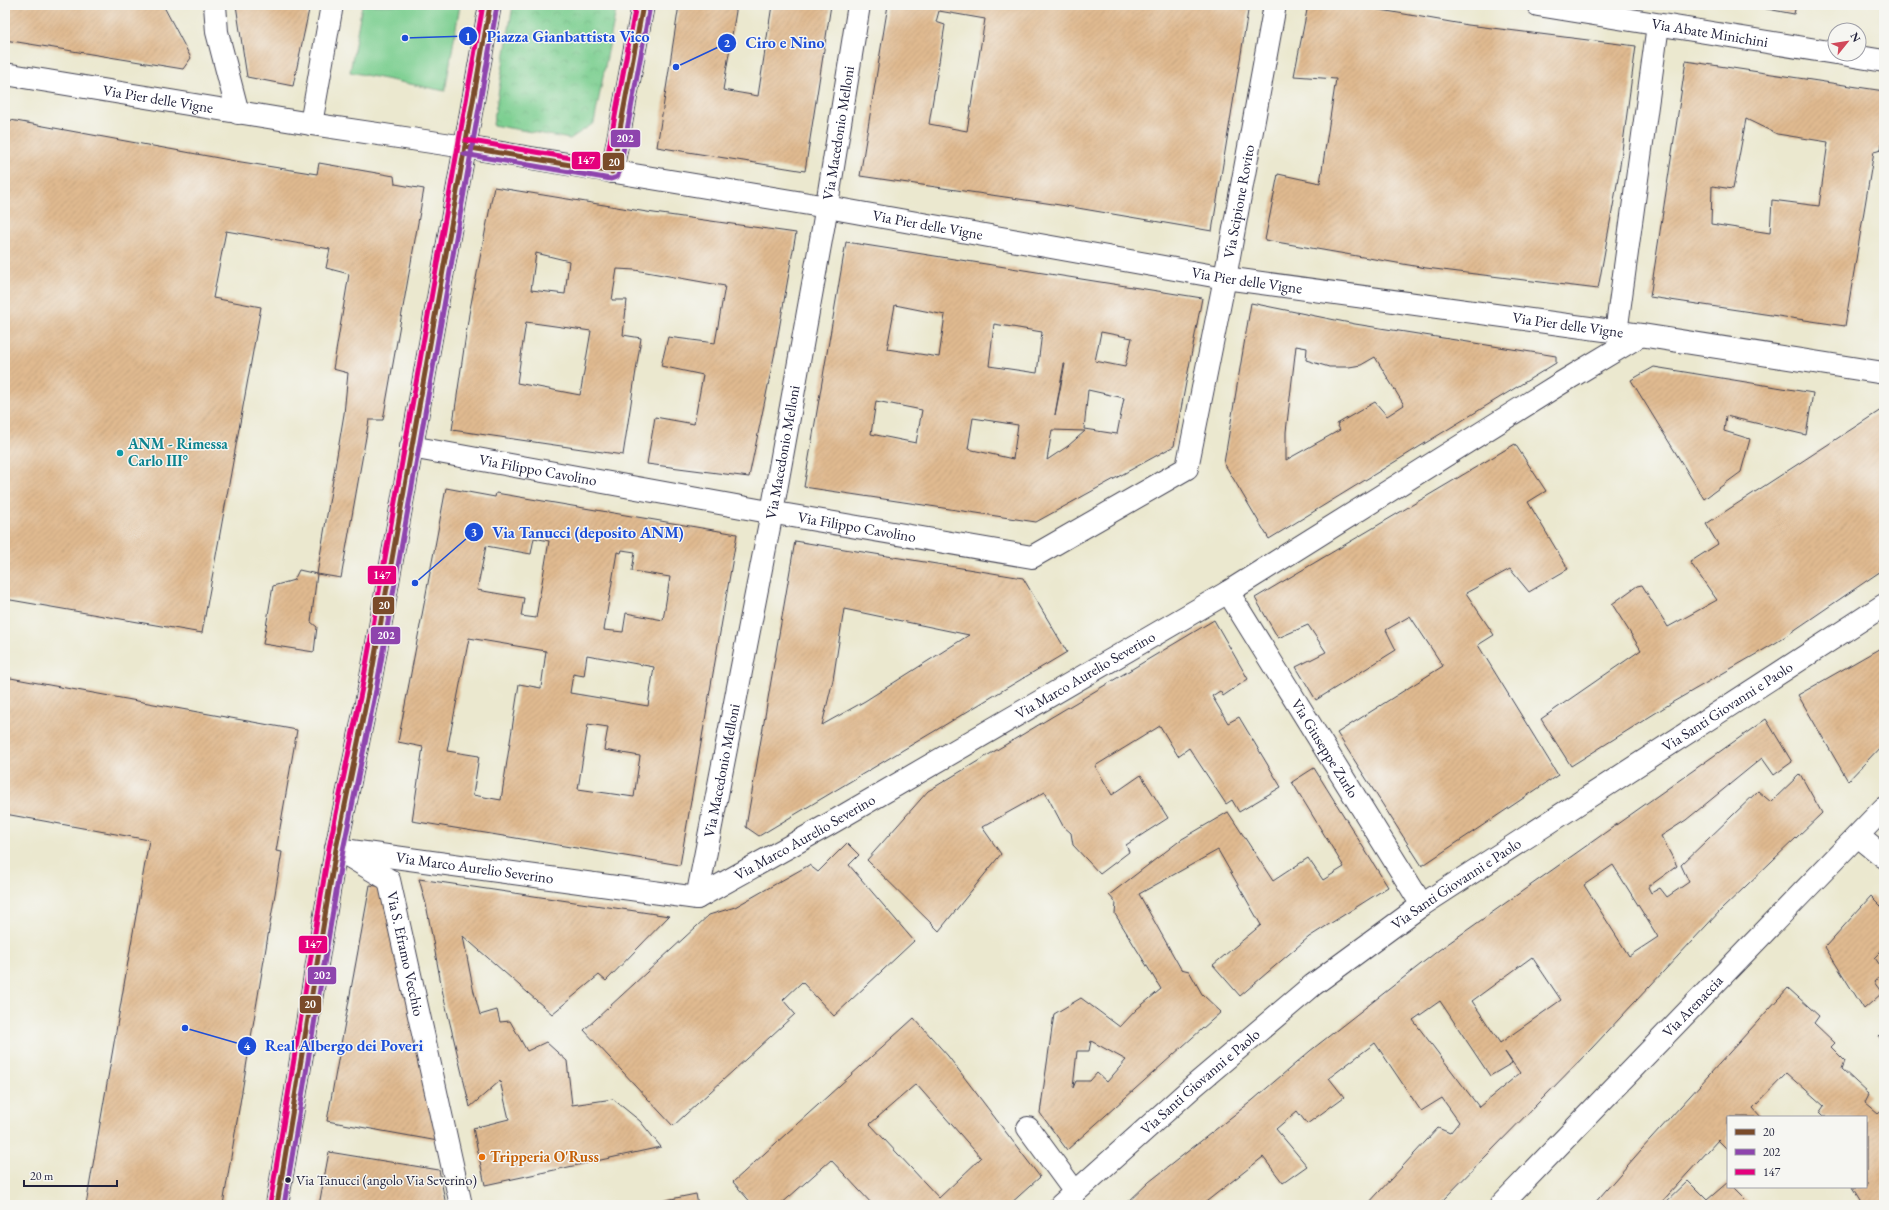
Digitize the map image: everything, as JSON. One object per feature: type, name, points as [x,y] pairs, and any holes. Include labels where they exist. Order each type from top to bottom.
[{"type":"street","points":[[201,5],[217,32]]},
{"type":"street","points":[[215,5],[217,32],[238,113]]},
{"type":"street","points":[[311,124],[332,5]]},
{"type":"street","points":[[277,1205],[336,849],[369,689],[490,5]]},
{"type":"street","points":[[612,172],[643,5]]},
{"type":"street","name":"Via Macedonio Melloni","points":[[697,898],[772,512],[827,207],[859,5]]},
{"type":"street","name":"Via Scipione Rovito","points":[[1187,468],[1225,278],[1275,5]]},
{"type":"street","name":"Via Abate Minichini","points":[[1538,5],[1827,52]]},
{"type":"street","points":[[1616,333],[1658,25]]},
{"type":"street","points":[[1867,58],[1884,61]]},
{"type":"street","name":"Via Pier delle Vigne","points":[[5,74],[238,113],[465,147],[827,207],[1225,278],[1616,333],[1641,335],[1884,373]]},
{"type":"street","name":"Via Marco Aurelio Severino","points":[[336,849],[697,898],[826,826],[1228,592],[1561,383],[1641,335]]},
{"type":"street","name":"Via Filippo Cavolino","points":[[411,447],[1032,557],[1187,468]]},
{"type":"street","name":"Via Giuseppe Zurlo","points":[[1228,592],[1422,905]]},
{"type":"street","name":"Via Santi Giovanni e Paolo","points":[[1068,1199],[1195,1085],[1313,985],[1422,905],[1884,605]]},
{"type":"street","name":"Via Arenaccia","points":[[1501,1205],[1884,808]]},
{"type":"street","points":[[1858,836],[1884,857]]},
{"type":"street","name":"Via S. Eframo Vecchio","points":[[336,849],[389,880],[461,1205]]},
{"type":"street","points":[[1028,1128],[1068,1199]]},
{"type":"green space","points":[[362,5],[460,5],[445,91],[350,72]]},
{"type":"green space","points":[[513,5],[617,5],[594,123],[570,139],[493,125]]},
{"type":"building","points":[[5,5],[163,5],[191,58],[183,69],[5,40]]},
{"type":"building","points":[[236,5],[310,5],[293,86],[247,77]]},
{"type":"building","points":[[679,5],[737,5],[723,90],[758,96],[772,5],[831,5],[805,171],[657,147]]},
{"type":"building","points":[[888,5],[1249,5],[1212,231],[1060,205],[860,176]],"holes":[[[939,11],[985,19],[967,131],[929,124],[945,25],[936,22]]]},
{"type":"building","points":[[1308,5],[1352,5],[1468,25],[1636,46],[1619,173],[1598,289],[1426,268],[1265,240],[1278,174],[1320,183],[1336,79],[1294,76]]},
{"type":"building","points":[[1746,5],[1796,5],[1794,14]]},
{"type":"building","points":[[1686,61],[1884,91],[1884,134],[1881,149],[1874,151],[1845,326],[1650,297]],"holes":[[[1746,119],[1777,134],[1828,142],[1819,206],[1772,200],[1770,233],[1711,224],[1712,186],[1733,189]]]},
{"type":"building","points":[[5,119],[235,161],[317,174],[319,163],[394,176],[395,184],[424,189],[383,420],[369,420],[341,578],[317,574],[344,414],[348,373],[333,369],[349,274],[326,268],[330,249],[226,231],[213,298],[261,307],[202,633],[5,599]]},
{"type":"building","points":[[494,187],[647,212],[796,233],[775,352],[749,477],[647,464],[655,417],[694,424],[703,375],[661,366],[668,337],[715,343],[725,286],[635,270],[617,269],[612,300],[627,300],[623,335],[641,338],[623,455],[452,430],[469,314]],"holes":[[[536,253],[569,261],[565,294],[531,290]],[[526,322],[591,331],[580,395],[517,383]]]},
{"type":"building","points":[[846,242],[1202,298],[1174,446],[1036,522],[804,487]],"holes":[[[895,305],[945,315],[939,357],[887,349]],[[994,324],[1042,332],[1037,373],[989,366]],[[1101,332],[1132,338],[1125,367],[1095,361]],[[1064,364],[1065,364],[1055,415]],[[1088,390],[1124,398],[1117,434],[1084,429]],[[876,401],[922,410],[916,443],[871,434]],[[973,418],[1018,425],[1013,459],[968,449]],[[1052,430],[1085,431],[1068,446],[1047,460]]]},
{"type":"building","points":[[1251,303],[1355,324],[1556,356],[1556,363],[1269,539],[1224,463]],"holes":[[[1296,346],[1307,348],[1306,360],[1329,367],[1349,367],[1361,365],[1375,357],[1404,405],[1387,416],[1375,402],[1337,424],[1340,430],[1286,460],[1286,432]]]},
{"type":"building","points":[[1654,367],[1813,393],[1806,435],[1726,416],[1724,431],[1750,439],[1741,472],[1704,499],[1631,380]]},
{"type":"building","points":[[1884,408],[1884,569],[1777,642],[1673,702],[1571,766],[1541,719],[1641,650],[1612,604],[1637,586],[1642,585],[1668,627],[1717,600],[1690,562],[1718,544],[1706,524]]},
{"type":"building","points":[[1515,444],[1546,491],[1528,502],[1568,569],[1529,592],[1510,569],[1466,593],[1494,635],[1478,645],[1558,775],[1422,866],[1337,733],[1443,666],[1410,616],[1386,630],[1396,650],[1316,700],[1296,667],[1326,652],[1308,625],[1278,638],[1255,598]]},
{"type":"building","points":[[446,488],[495,497],[496,493],[737,534],[680,865],[412,821],[423,747],[398,742]],"holes":[[[534,538],[549,541],[536,618],[521,616],[524,598],[477,590],[486,546],[531,554]],[[622,550],[635,552],[632,571],[670,577],[663,620],[626,613],[623,632],[604,630],[617,552],[621,553]],[[469,638],[546,651],[541,688],[519,684],[501,800],[473,795],[479,756],[447,751]],[[587,655],[654,667],[648,706],[570,693],[573,674],[584,676]],[[588,724],[608,727],[604,750],[640,756],[634,797],[578,789]]]},
{"type":"building","points":[[795,541],[1023,578],[1067,652],[759,836],[746,827]],"holes":[[[844,609],[969,635],[865,701],[822,725],[833,680]]]},
{"type":"building","points":[[299,570],[317,574],[311,622],[317,627],[314,652],[263,644],[273,586],[294,580]]},
{"type":"building","points":[[1214,620],[1248,679],[1223,696],[1220,691],[1212,696],[1228,723],[1239,717],[1281,787],[1239,812],[1232,800],[1226,804],[1189,748],[1178,756],[1160,726],[1095,766],[1112,795],[1141,775],[1168,818],[1126,845],[1129,852],[1100,874],[1073,845],[1071,833],[1063,826],[1045,792],[982,827],[1001,854],[939,931],[867,860],[928,791]]},
{"type":"building","points":[[1884,646],[1884,743],[1848,781],[1798,695]]},
{"type":"building","points":[[5,677],[297,730],[276,851],[282,852],[223,1205],[86,1205],[149,840],[5,814]]},
{"type":"building","points":[[1766,719],[1792,762],[1774,775],[1762,758],[1686,820],[1661,836],[1677,866],[1648,887],[1651,893],[1660,888],[1667,897],[1689,882],[1681,865],[1758,791],[1771,802],[1800,774],[1822,813],[1721,910],[1592,1048],[1438,1205],[1367,1205],[1438,1128],[1450,1133],[1459,1122],[1442,1098],[1421,1111],[1375,1043],[1329,1078],[1344,1097],[1307,1124],[1297,1111],[1276,1129],[1307,1166],[1283,1183],[1263,1157],[1202,1205],[1125,1205],[1149,1182],[1253,1100],[1310,1051],[1439,950]],"holes":[[[1613,865],[1658,937],[1629,956],[1584,885]],[[1532,957],[1561,1000],[1500,1043],[1472,1001]],[[1440,1001],[1490,1076],[1512,1063],[1505,1052],[1520,1073],[1479,1107],[1413,1020]]]},
{"type":"building","points":[[1314,768],[1388,887],[1309,937],[1240,996],[1213,965],[1261,925],[1218,850],[1139,894],[1181,969],[1189,971],[1202,994],[1221,1012],[1067,1150],[1040,1113],[1054,1014],[1081,998],[1120,1027],[1137,1009],[1161,989],[1115,914],[1116,903],[1109,895],[1182,839],[1228,812],[1273,881],[1308,858],[1323,880],[1344,867],[1292,782]],"holes":[[[1091,1041],[1126,1060],[1107,1082],[1097,1073],[1090,1081],[1076,1081],[1073,1088],[1077,1051],[1089,1051]]]},
{"type":"building","points":[[847,843],[859,855],[849,865],[914,941],[834,1016],[802,982],[783,1000],[795,1014],[673,1126],[584,1030],[709,915],[735,907],[809,865],[818,872]]},
{"type":"building","points":[[419,879],[669,916],[606,981],[599,975],[552,1014],[463,936],[480,1015],[497,1010],[500,1022],[510,1021],[527,1051],[546,1042],[567,1061],[572,1105],[613,1099],[640,1121],[661,1147],[485,1185],[473,1128],[509,1119],[500,1081],[470,1107],[443,994],[426,904]]},
{"type":"building","points":[[370,885],[383,887],[438,1141],[327,1121]]},
{"type":"building","points":[[1871,896],[1884,909],[1884,949],[1875,958],[1884,971],[1874,982],[1882,993],[1864,1009],[1825,947]]},
{"type":"building","points":[[1788,988],[1819,1016],[1814,1023],[1835,1043],[1831,1047],[1845,1061],[1842,1069],[1869,1094],[1865,1102],[1878,1113],[1884,1108],[1884,1205],[1863,1205],[1853,1188],[1867,1188],[1867,1116],[1822,1116],[1819,1113],[1824,1106],[1787,1073],[1753,1108],[1760,1116],[1727,1116],[1727,1149],[1718,1140],[1659,1205],[1593,1205]]},
{"type":"building","points":[[914,1018],[948,1056],[1040,1177],[1009,1205],[873,1205],[831,1160],[780,1205],[753,1205],[733,1182]],"holes":[[[916,1084],[981,1158],[939,1198],[870,1124]]]},
{"type":"building","points":[[1884,1031],[1884,1045],[1879,1036]]},
{"type":"building","points":[[329,1152],[439,1170],[446,1205],[319,1205]]},
{"type":"building","points":[[1688,1181],[1707,1200],[1727,1183],[1727,1188],[1734,1188],[1751,1205],[1663,1205]]},
{"type":"building","points":[[696,1194],[698,1205],[646,1205],[646,1204]]},
{"type":"building","points":[[5,1202],[18,1204],[18,1205],[5,1205]]},
{"type":"transit line","name":"147","points":[[270,1204],[329,848],[362,688],[483,5]]},
{"type":"transit line","name":"20","points":[[277,1205],[336,849],[369,689],[490,5]]},
{"type":"transit line","name":"147","points":[[466,140],[606,164],[636,5]]},
{"type":"transit line","name":"20","points":[[465,147],[612,172],[643,5]]},
{"type":"transit line","name":"202","points":[[284,1205],[343,850],[376,690],[497,6]]},
{"type":"transit line","name":"202","points":[[464,154],[611,179],[617,177],[619,173],[650,6]]},
{"type":"place","name":"Piazza Gianbattista Vico","points":[[405,38]]},
{"type":"place","name":"Ciro e Nino","points":[[676,67]]},
{"type":"place","name":"ANM - Rimessa Carlo III°","points":[[120,453]]},
{"type":"place","name":"Via Tanucci (deposito ANM)","points":[[415,583]]},
{"type":"place","name":"Real Albergo dei Poveri","points":[[185,1028]]},
{"type":"place","name":"Tripperia O'Russ","points":[[482,1157]]},
{"type":"place","name":"Via Tanucci (angolo Via Severino)","points":[[288,1180]]}]
